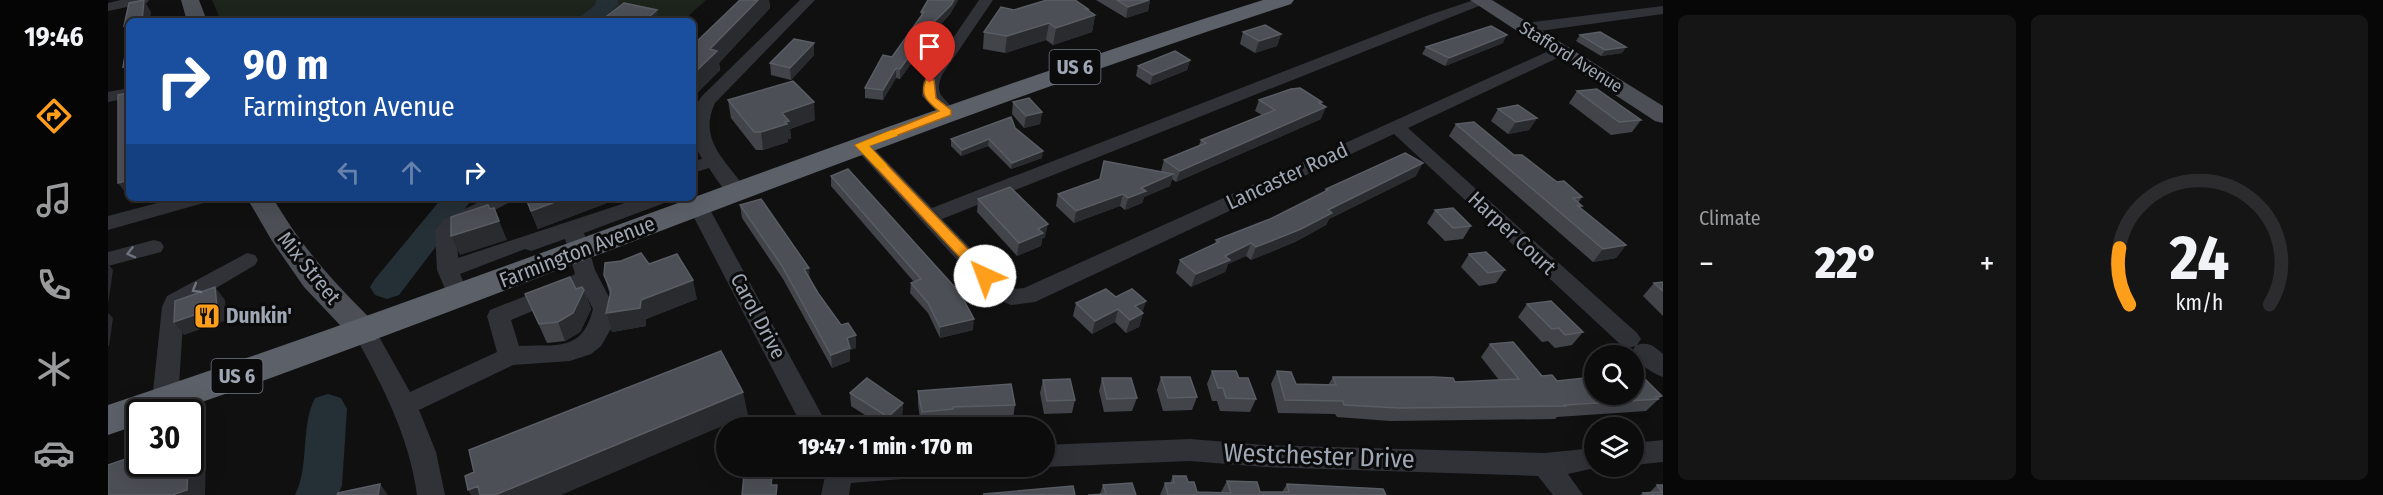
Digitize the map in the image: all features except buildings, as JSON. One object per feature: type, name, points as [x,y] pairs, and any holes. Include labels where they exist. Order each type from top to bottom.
[{"type":"highway","name":"Farmington Avenue","points":[[696,187],[737,191],[946,112],[1129,48],[1284,0]]},
{"type":"highway","name":"Farmington Avenue","points":[[171,399],[365,332],[453,283],[585,287],[621,224],[657,207]]},
{"type":"highway","name":"Farmington Avenue","points":[[108,420],[126,414]]},
{"type":"main road","points":[[190,0],[196,18]]},
{"type":"main road","name":"Stafford Avenue","points":[[1480,1],[1562,50],[1663,116]]},
{"type":"main road","name":"Mix Street","points":[[262,201],[281,235],[314,280],[365,332]]},
{"type":"street","points":[[108,7],[142,0]]},
{"type":"street","points":[[696,122],[707,100],[808,0]]},
{"type":"street","points":[[946,112],[931,99],[928,88],[986,0]]},
{"type":"street","points":[[861,145],[930,216],[1480,1]]},
{"type":"street","points":[[1525,28],[1663,10]]},
{"type":"street","name":"Lancaster Road","points":[[930,216],[999,291],[1011,297],[1027,296],[1562,50]]},
{"type":"street","points":[[108,97],[126,94]]},
{"type":"street","points":[[696,127],[715,161],[737,191]]},
{"type":"street","name":"Harper Court","points":[[1396,127],[1663,368]]},
{"type":"street","points":[[696,166],[715,161]]},
{"type":"street","name":"Carol Drive","points":[[696,189],[810,417]]},
{"type":"street","points":[[108,223],[189,201]]},
{"type":"street","points":[[404,406],[510,356],[534,353],[560,355],[590,345],[585,287],[530,242],[453,283],[444,239],[445,231],[450,225],[498,201]]},
{"type":"street","points":[[108,259],[154,247]]},
{"type":"street","points":[[165,399],[175,302],[247,260]]},
{"type":"street","points":[[510,356],[498,316],[585,287]]},
{"type":"street","points":[[365,332],[404,406],[422,455],[431,495]]},
{"type":"street","name":"Westchester Drive","points":[[1055,456],[1190,450],[1264,456],[1545,465],[1584,460]]},
{"type":"street","points":[[1644,453],[1663,451]]},
{"type":"street","points":[[1545,465],[1569,495]]},
{"type":"shaded area","points":[[212,0],[706,0],[686,18],[642,18],[603,10],[591,18],[220,18]]},
{"type":"waterway","points":[[591,18],[603,10],[608,4],[607,0]]},
{"type":"waterway","points":[[387,287],[456,201]]},
{"type":"waterway","points":[[316,495],[322,485],[328,409]]},
{"type":"slow traffic","points":[[881,165],[861,145],[892,133]]},
{"type":"place","name":"Dunkin'","points":[[207,316]]},
{"type":"route","points":[[930,83],[928,88],[931,99],[946,112],[861,145],[985,276]]}]
